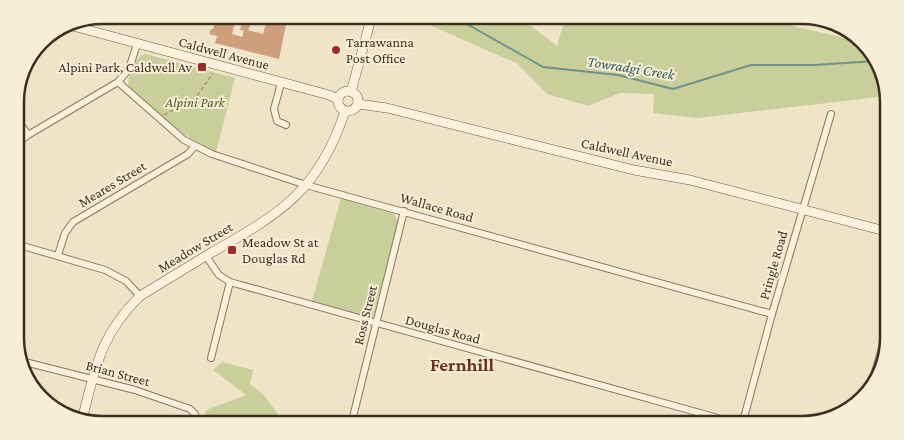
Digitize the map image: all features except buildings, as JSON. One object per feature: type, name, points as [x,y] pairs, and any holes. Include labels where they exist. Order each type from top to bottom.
[{"type":"main road","points":[[351,92],[370,24]]},
{"type":"main road","name":"Caldwell Avenue","points":[[79,28],[281,83],[329,94],[338,99]]},
{"type":"main road","points":[[344,92],[351,92],[357,97],[358,104],[354,110],[345,111],[340,107],[338,99],[344,92]]},
{"type":"main road","name":"Caldwell Avenue","points":[[358,104],[387,108],[634,170],[690,180],[880,230]]},
{"type":"main road","name":"Meadow Street","points":[[84,414],[92,380],[109,334],[127,309],[140,296],[271,218],[293,200],[318,170],[333,142],[345,111]]},
{"type":"street","points":[[24,138],[118,82],[129,69],[137,44]]},
{"type":"street","name":"Wallace Road","points":[[118,82],[194,147],[306,185],[772,314]]},
{"type":"street","points":[[281,83],[274,113],[277,121],[286,125]]},
{"type":"street","name":"Pringle Road","points":[[744,416],[772,314],[831,114]]},
{"type":"street","points":[[24,129],[28,135]]},
{"type":"street","name":"Meares Street","points":[[58,255],[65,233],[73,222],[188,154],[194,147]]},
{"type":"street","name":"Ross Street","points":[[353,416],[404,211]]},
{"type":"street","points":[[24,246],[58,255],[117,275],[140,296]]},
{"type":"street","name":"Douglas Road","points":[[206,256],[219,275],[230,282],[709,416]]},
{"type":"street","points":[[211,358],[230,282]]},
{"type":"street","name":"Brian Street","points":[[28,363],[143,392],[190,409],[196,416]]},
{"type":"path","points":[[167,113],[195,99],[211,76]]},
{"type":"green space","points":[[427,24],[529,24],[557,46],[563,24],[784,24],[850,40],[870,63],[878,82],[880,97],[697,118],[653,113],[654,94],[620,93],[588,106],[547,94],[518,64]]},
{"type":"green space","name":"Alpini Park","points":[[146,54],[235,78],[216,152],[181,132],[129,87],[128,83],[132,67],[138,58]]},
{"type":"green space","points":[[341,198],[394,214],[398,222],[373,319],[312,301]]},
{"type":"green space","points":[[222,362],[253,370],[250,384],[263,394],[278,414],[277,416],[204,416],[206,410],[246,395],[213,370]]},
{"type":"waterway","name":"Towradgi Creek","points":[[467,24],[543,67],[618,75],[673,89],[751,65],[814,65],[869,61]]},
{"type":"place","name":"Tarrawanna Post Office","points":[[336,50]]},
{"type":"place","name":"Alpini Park, Caldwell Av","points":[[202,67]]},
{"type":"place","name":"Meadow St at Douglas Rd","points":[[232,250]]},
{"type":"district","name":"Fernhill","points":[[462,364]]}]
